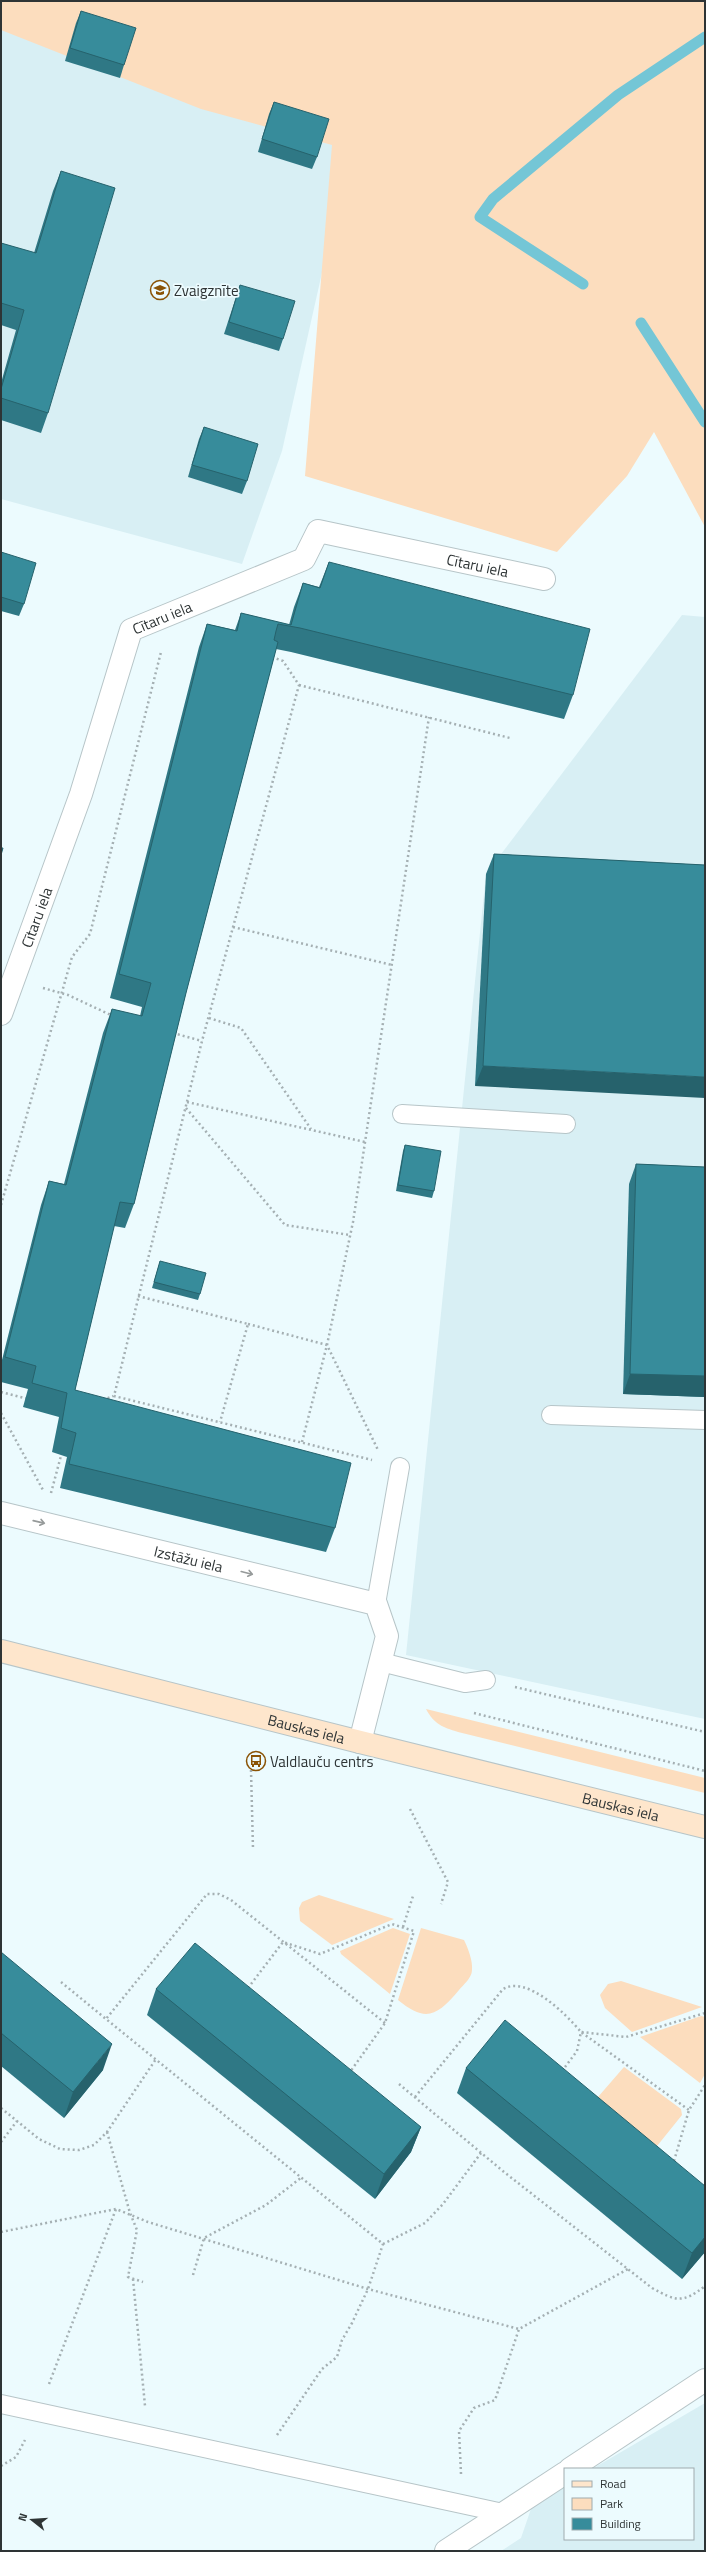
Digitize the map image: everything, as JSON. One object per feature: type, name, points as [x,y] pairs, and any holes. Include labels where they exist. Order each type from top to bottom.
[{"type":"main road","name":"Bauskas iela","points":[[1,1651],[360,1742],[705,1827]]},
{"type":"street","name":"Cītaru iela","points":[[1,1014],[81,794],[131,630],[304,560],[318,531],[544,579]]},
{"type":"street","name":"Izstāžu iela","points":[[1,1513],[376,1604]]},
{"type":"street","points":[[360,1742],[387,1636],[376,1604]]},
{"type":"street","points":[[572,2468],[705,2380]]},
{"type":"street","points":[[446,2551],[564,2473]]},
{"type":"lane","points":[[402,1114],[566,1124]]},
{"type":"lane","points":[[551,1415],[705,1420]]},
{"type":"lane","points":[[376,1604],[392,1465]]},
{"type":"lane","points":[[381,1662],[465,1683],[486,1680]]},
{"type":"lane","points":[[1,2404],[503,2514]]},
{"type":"path","points":[[1,1205],[72,957],[90,934],[161,650]]},
{"type":"path","points":[[267,655],[283,661],[299,685],[510,738]]},
{"type":"path","points":[[114,1396],[202,1041],[299,685]]},
{"type":"path","points":[[302,1442],[327,1346],[350,1235],[429,717]]},
{"type":"path","points":[[233,927],[392,965]]},
{"type":"path","points":[[14,978],[62,993],[120,1019]]},
{"type":"path","points":[[209,1018],[241,1028],[311,1130]]},
{"type":"path","points":[[167,1031],[202,1041]]},
{"type":"path","points":[[187,1102],[364,1142]]},
{"type":"path","points":[[186,1108],[285,1225],[350,1235]]},
{"type":"path","points":[[138,1296],[327,1346],[392,1465]]},
{"type":"path","points":[[220,1422],[248,1324]]},
{"type":"path","points":[[1,1392],[33,1400]]},
{"type":"path","points":[[101,1401],[114,1396],[392,1465]]},
{"type":"path","points":[[1,1413],[48,1498]]},
{"type":"path","points":[[43,1523],[48,1498],[53,1491],[63,1448]]},
{"type":"path","points":[[486,1680],[705,1732]]},
{"type":"path","points":[[470,1712],[705,1772]]},
{"type":"path","points":[[251,1770],[254,1848]]},
{"type":"path","points":[[410,1809],[448,1882],[441,1904]]},
{"type":"path","points":[[106,2019],[207,1894],[219,1894],[231,1900],[385,2024]]},
{"type":"path","points":[[403,1927],[413,1896]]},
{"type":"path","points":[[283,1942],[320,1954],[392,1924],[414,1931],[385,2024],[348,2075]]},
{"type":"path","points":[[248,1988],[283,1942]]},
{"type":"path","points":[[61,1982],[383,2244]]},
{"type":"path","points":[[415,2097],[502,1989],[509,1986],[529,1987],[570,2018],[581,2032],[689,2110]]},
{"type":"path","points":[[581,2032],[626,2037],[705,2013]]},
{"type":"path","points":[[561,2072],[577,2051],[581,2032]]},
{"type":"path","points":[[1,2108],[39,2139],[60,2148],[79,2150],[94,2145],[107,2132],[156,2059]]},
{"type":"path","points":[[399,2084],[481,2153],[652,2288],[674,2300],[690,2298],[705,2286]]},
{"type":"path","points":[[674,2161],[689,2110],[699,2097],[705,2085]]},
{"type":"path","points":[[1,2142],[17,2121]]},
{"type":"path","points":[[107,2132],[130,2213],[137,2230],[128,2277],[143,2282]]},
{"type":"path","points":[[260,2460],[322,2369],[337,2357],[342,2340],[368,2289],[383,2244],[425,2222],[443,2204],[481,2153]]},
{"type":"path","points":[[193,2275],[204,2238],[266,2205],[302,2177]]},
{"type":"path","points":[[1,2466],[16,2457],[39,2412],[116,2209]]},
{"type":"path","points":[[1,2232],[116,2209],[130,2213],[148,2222],[368,2289],[519,2329]]},
{"type":"path","points":[[464,2505],[459,2432],[474,2408],[495,2400],[519,2329],[628,2269]]},
{"type":"path","points":[[133,2279],[148,2436]]},
{"type":"shaded area","name":"Zvaigznīte","points":[[1,1],[354,130],[282,451],[242,564],[1,499]]},
{"type":"shaded area","points":[[682,615],[705,617],[705,1719],[406,1655],[486,874]]},
{"type":"shaded area","points":[[705,2403],[705,2551],[501,2551],[521,2538],[533,2503],[564,2486],[564,2540],[694,2540],[694,2468],[594,2468]]},
{"type":"green space","points":[[1,1],[705,1],[705,527],[654,432],[627,476],[557,552],[305,476],[332,145],[201,109],[1,30]]},
{"type":"green space","points":[[426,1709],[705,1778],[705,1793],[458,1732],[435,1722]]},
{"type":"green space","points":[[319,1895],[394,1919],[332,1945],[300,1921],[299,1908],[302,1902]]},
{"type":"green space","points":[[393,1928],[410,1934],[390,1994],[341,1954],[340,1951]]},
{"type":"green space","points":[[421,1928],[464,1940],[472,1963],[471,1976],[451,1999],[437,2011],[424,2014],[416,2012],[398,2000]]},
{"type":"green space","points":[[621,1981],[702,2007],[632,2032],[605,2008],[600,1995],[608,1984]]},
{"type":"green space","points":[[701,2016],[705,2017],[705,2074],[700,2083],[640,2037]]},
{"type":"green space","points":[[624,2067],[681,2109],[682,2115],[653,2151],[580,2083],[598,2097]]},
{"type":"building","points":[[81,11],[136,28],[124,65],[70,48]]},
{"type":"building","points":[[274,102],[329,119],[317,157],[262,139]]},
{"type":"building","points":[[61,171],[115,188],[48,413],[1,398],[1,389],[24,310],[1,303],[1,243],[36,253]]},
{"type":"building","points":[[240,285],[295,301],[283,339],[229,322]]},
{"type":"building","points":[[204,427],[258,444],[247,481],[192,465]]},
{"type":"building","points":[[1,552],[36,563],[24,604],[1,597]]},
{"type":"building","points":[[329,562],[590,629],[573,695],[300,628],[278,624],[276,631],[274,640],[278,642],[186,993],[134,1204],[120,1202],[75,1390],[351,1463],[335,1528],[69,1464],[76,1433],[61,1428],[67,1393],[32,1383],[36,1366],[5,1357],[49,1181],[66,1185],[112,1009],[142,1016],[151,983],[119,974],[207,624],[237,631],[241,613],[291,625],[303,583],[320,588]]},
{"type":"building","points":[[494,854],[705,865],[705,1077],[483,1066]]},
{"type":"building","points":[[405,1145],[441,1151],[434,1191],[398,1185]]},
{"type":"building","points":[[636,1164],[705,1167],[705,1376],[630,1374]]},
{"type":"building","points":[[160,1261],[206,1273],[200,1294],[154,1282]]},
{"type":"building","points":[[195,1943],[421,2127],[384,2174],[156,1989]]},
{"type":"building","points":[[1,1952],[112,2044],[73,2092],[1,2033]]},
{"type":"building","points":[[505,2020],[705,2186],[705,2237],[692,2253],[466,2068]]},
{"type":"waterway","points":[[583,284],[480,217],[493,199],[618,95],[705,37]]},
{"type":"waterway","points":[[641,323],[705,422]]},
{"type":"place","name":"Zvaigznīte","points":[[160,290]]},
{"type":"place","name":"Valdlauču centrs","points":[[256,1761]]}]
